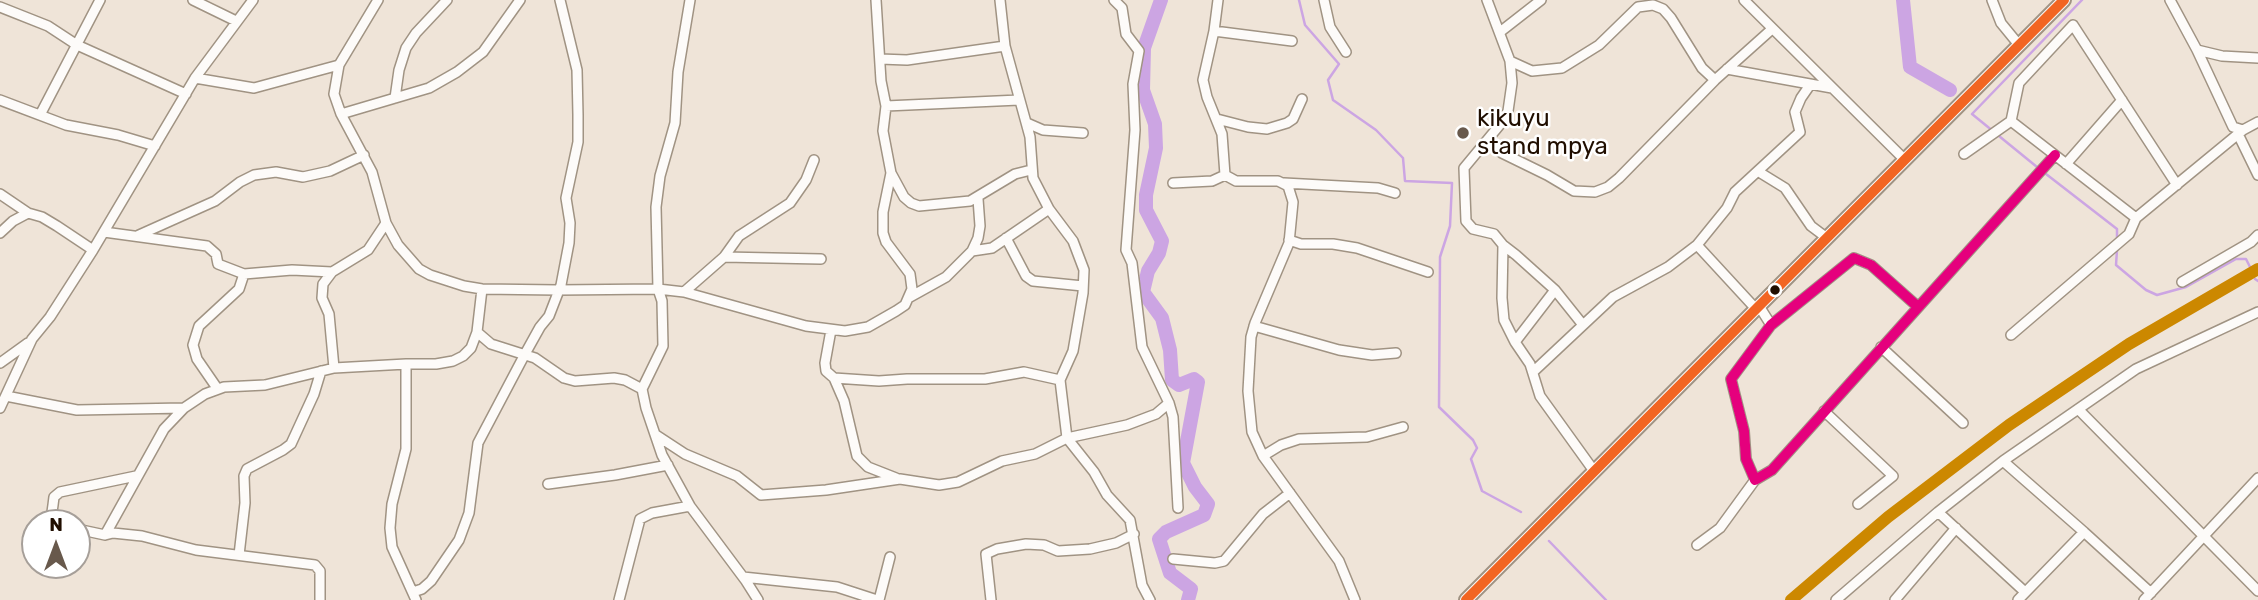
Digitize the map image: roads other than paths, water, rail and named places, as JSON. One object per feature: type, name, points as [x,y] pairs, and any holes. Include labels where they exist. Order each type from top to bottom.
[{"type":"highway","points":[[1465,599],[2064,0]]},
{"type":"street","points":[[40,116],[100,0]]},
{"type":"street","points":[[193,0],[236,21]]},
{"type":"street","points":[[0,408],[32,340],[51,317],[93,250],[195,78],[253,0]]},
{"type":"street","points":[[378,0],[339,65],[334,94],[341,114],[375,180],[386,223],[398,246],[419,269],[430,275],[482,289],[657,289],[684,292],[806,326],[845,331],[868,327],[946,277],[972,251],[978,238],[978,199]]},
{"type":"street","points":[[395,98],[402,57],[416,33],[447,0]]},
{"type":"street","points":[[341,114],[429,88],[457,72],[483,52],[520,0]]},
{"type":"street","points":[[406,364],[406,449],[391,504],[390,528],[393,547],[415,596],[431,581],[460,540],[469,513],[478,443],[540,327],[549,316],[561,285],[569,243],[570,223],[566,198],[578,142],[578,115],[577,70],[560,0]]},
{"type":"street","points":[[690,0],[678,72],[675,123],[660,176],[656,207],[657,289],[662,301],[663,346],[642,389],[642,397],[668,465],[690,506],[758,600]]},
{"type":"street","points":[[876,0],[886,106],[883,131],[891,173],[904,197],[919,206],[957,204],[978,199],[1015,174],[1031,170]]},
{"type":"street","points":[[1000,0],[1006,46],[1031,144],[1031,170],[1036,186],[1049,209],[1075,246],[1084,270],[1073,351],[1060,380],[1067,438],[1094,472],[1107,495],[1126,514],[1134,534],[1142,585],[1150,600]]},
{"type":"street","points":[[1114,0],[1122,8],[1126,34],[1139,51],[1133,84],[1135,130],[1126,250],[1132,263],[1142,347],[1169,403],[1175,439],[1178,508]]},
{"type":"street","points":[[1218,0],[1203,80],[1223,138],[1225,175]]},
{"type":"street","points":[[1324,0],[1330,27],[1346,52]]},
{"type":"street","points":[[1487,0],[1510,61],[1513,83],[1508,111],[1497,129],[1464,168],[1466,221],[1473,229],[1494,234],[1555,290],[1583,325]]},
{"type":"street","points":[[1500,32],[1541,0]]},
{"type":"street","points":[[1744,0],[1905,160]]},
{"type":"street","points":[[1992,0],[2001,23],[2019,45]]},
{"type":"street","points":[[2170,0],[2233,127],[2241,132],[2258,175]]},
{"type":"street","points":[[1510,61],[1532,71],[1562,68],[1599,45],[1637,6],[1653,5],[1663,9],[1671,18],[1702,68],[1715,80]]},
{"type":"street","points":[[0,7],[48,26],[76,45],[186,94]]},
{"type":"street","points":[[1964,154],[2011,121],[2019,83],[2073,24],[2177,184]]},
{"type":"street","points":[[1487,141],[1502,153],[1574,191],[1595,192],[1608,187],[1637,161],[1715,80],[1772,29]]},
{"type":"street","points":[[1214,32],[1292,41]]},
{"type":"street","points":[[880,59],[907,60],[1006,46]]},
{"type":"street","points":[[2197,50],[2222,56],[2258,58]]},
{"type":"street","points":[[195,78],[254,88],[339,65]]},
{"type":"street","points":[[1727,69],[1832,89]]},
{"type":"street","points":[[1533,372],[1613,297],[1668,267],[1697,245],[1727,208],[1735,192],[1759,172],[1776,151],[1800,132],[1801,127],[1795,112],[1810,85]]},
{"type":"street","points":[[1217,119],[1248,128],[1267,129],[1293,119],[1302,99]]},
{"type":"street","points":[[0,100],[66,125],[118,135],[155,146]]},
{"type":"street","points":[[886,106],[1019,100]]},
{"type":"street","points":[[2066,164],[2122,100]]},
{"type":"street","points":[[2011,121],[2136,218]]},
{"type":"street","points":[[2011,335],[2129,234],[2136,218],[2241,132],[2258,122]]},
{"type":"street","points":[[1027,123],[1043,130],[1083,132]]},
{"type":"street","points":[[139,235],[215,201],[254,175],[276,172],[303,177],[330,171],[364,155]]},
{"type":"street","points":[[1697,545],[1720,528],[1755,480],[1772,470],[2054,155]]},
{"type":"street","points":[[684,292],[724,257],[739,236],[790,203],[806,180],[814,160]]},
{"type":"street","points":[[1759,172],[1785,188],[1811,226],[1827,238]]},
{"type":"street","points":[[891,173],[883,212],[883,233],[886,242],[910,274],[910,298]]},
{"type":"street","points":[[1225,175],[1236,181],[1272,180],[1378,188],[1395,193]]},
{"type":"street","points":[[1173,183],[1212,181],[1225,175]]},
{"type":"street","points":[[1284,183],[1291,192],[1293,202],[1289,240],[1254,326],[1249,353],[1252,432],[1263,456],[1339,561],[1355,600]]},
{"type":"street","points":[[0,194],[93,250]]},
{"type":"street","points":[[972,251],[987,250],[1049,209]]},
{"type":"street","points":[[0,233],[28,213]]},
{"type":"street","points":[[334,368],[329,314],[322,298],[323,284],[332,272],[368,250],[386,223]]},
{"type":"street","points":[[103,232],[207,246],[216,254],[218,264],[244,274],[278,270],[332,272]]},
{"type":"street","points":[[2182,282],[2252,242],[2258,235]]},
{"type":"street","points":[[1006,238],[1026,276],[1033,281],[1083,286]]},
{"type":"street","points":[[1289,240],[1313,245],[1333,244],[1357,248],[1428,272]]},
{"type":"street","points":[[1503,245],[1504,320],[1515,342],[1524,352],[1540,396],[1594,471]]},
{"type":"street","points":[[1697,245],[1771,325]]},
{"type":"street","points":[[724,257],[821,259]]},
{"type":"street","points":[[1755,480],[1746,459],[1744,431],[1731,379],[1771,325],[1854,258],[1871,265],[1917,306]]},
{"type":"street","points":[[217,388],[197,359],[193,345],[199,327],[239,289],[244,274]]},
{"type":"street","points":[[105,535],[164,429],[184,408],[217,388],[254,387],[334,368],[453,361],[471,348],[477,332],[482,289]]},
{"type":"street","points":[[1515,342],[1555,290]]},
{"type":"street","points":[[1836,600],[1938,512],[2003,461],[2136,369],[2254,314],[2258,324]]},
{"type":"street","points":[[1254,326],[1339,350],[1372,355],[1396,353]]},
{"type":"street","points":[[831,330],[826,371],[834,378],[844,401],[858,456],[868,467],[900,479],[948,485],[1002,461],[1035,454],[1067,438],[1127,425],[1156,414],[1169,403]]},
{"type":"street","points":[[477,332],[491,344],[525,354],[564,379],[575,381],[614,378],[625,380],[642,389]]},
{"type":"street","points":[[0,363],[32,340]]},
{"type":"street","points":[[1881,347],[1963,423]]},
{"type":"street","points":[[239,555],[245,503],[244,476],[247,469],[291,444],[314,394],[321,371]]},
{"type":"street","points":[[834,378],[879,382],[906,379],[985,379],[1024,372],[1060,380]]},
{"type":"street","points":[[6,396],[77,410],[184,408]]},
{"type":"street","points":[[2078,409],[2258,591]]},
{"type":"street","points":[[1824,411],[1892,476],[1858,504]]},
{"type":"street","points":[[1263,456],[1280,445],[1299,439],[1367,437],[1403,427]]},
{"type":"street","points":[[656,435],[685,454],[737,476],[761,495],[900,479]]},
{"type":"street","points":[[2003,461],[2084,532],[2147,596],[2258,478]]},
{"type":"street","points":[[548,484],[668,465]]},
{"type":"street","points":[[868,467],[871,484]]},
{"type":"street","points":[[52,509],[54,497],[60,492],[136,476]]},
{"type":"street","points":[[1173,559],[1215,563],[1224,561],[1263,514],[1290,493]]},
{"type":"street","points":[[619,600],[640,519],[652,513],[690,506]]},
{"type":"street","points":[[1938,512],[2025,592]]},
{"type":"street","points":[[1895,600],[1956,528]]},
{"type":"street","points":[[91,532],[142,536],[197,550],[315,565],[320,572],[320,600]]},
{"type":"street","points":[[2018,600],[2084,532]]},
{"type":"street","points":[[991,600],[986,554],[997,549],[1026,544],[1044,545],[1058,551],[1090,549],[1116,543],[1134,534]]},
{"type":"street","points":[[743,577],[837,587],[878,600],[890,557]]},
{"type":"waterway","points":[[1161,0],[1144,48],[1143,90],[1155,124],[1156,148],[1146,195],[1146,210],[1162,241],[1159,253],[1148,271],[1143,292],[1162,318],[1170,350],[1172,380],[1179,385],[1194,379],[1198,382],[1183,463],[1195,487],[1208,504],[1204,515],[1166,532],[1159,539],[1170,573],[1191,589],[1188,600]]},
{"type":"waterway","points":[[1299,0],[1305,25],[1339,64],[1328,80],[1333,100],[1376,130],[1403,158],[1405,181],[1452,183],[1450,226],[1440,257],[1439,407],[1473,440],[1477,448],[1471,459],[1482,491],[1521,512]]},
{"type":"waterway","points":[[1903,0],[1910,67],[1950,90]]},
{"type":"waterway","points":[[2082,0],[1972,114],[2117,229],[2117,240]]},
{"type":"waterway","points":[[2117,250],[2116,265],[2146,290],[2157,295],[2186,287],[2236,259],[2246,259],[2250,267]]},
{"type":"waterway","points":[[1549,541],[1606,600]]},
{"type":"place","name":"kikuyu stand mpya","points":[[1463,133]]}]
